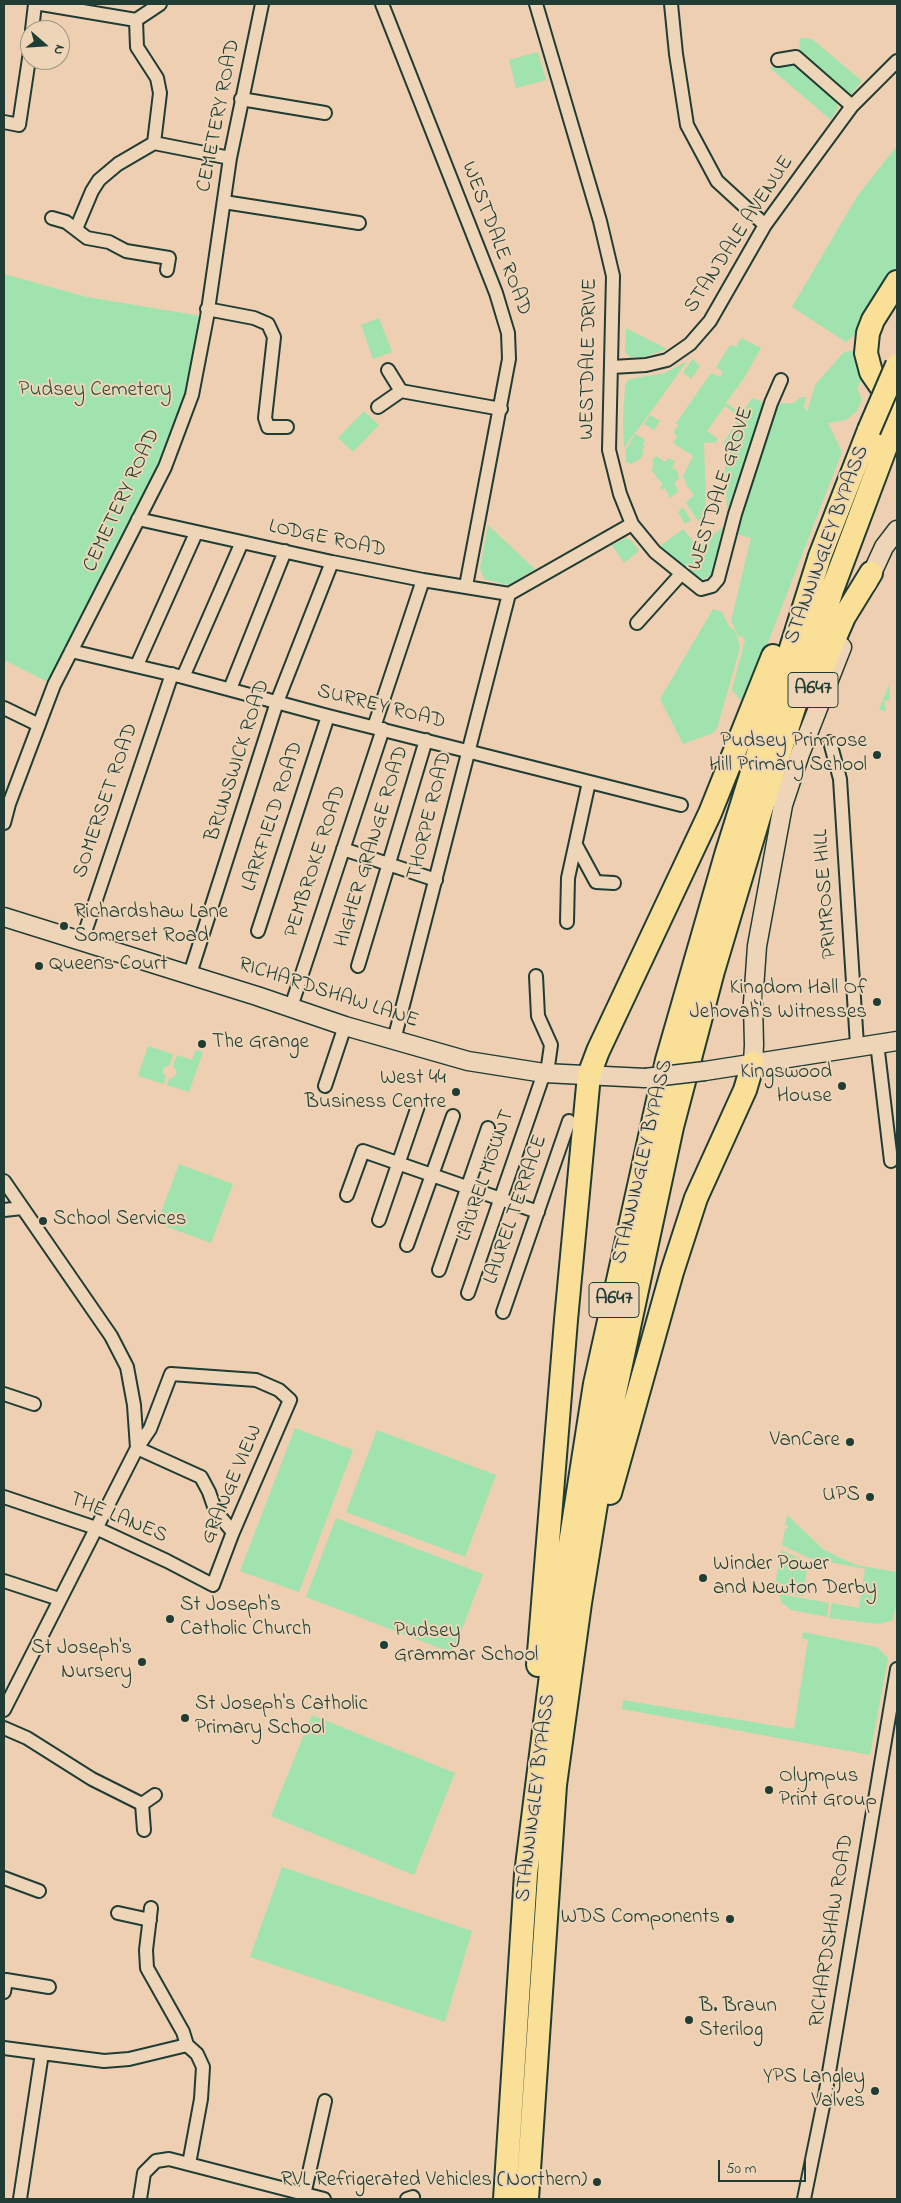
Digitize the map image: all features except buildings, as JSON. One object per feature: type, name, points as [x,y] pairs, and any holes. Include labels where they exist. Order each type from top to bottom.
[{"type":"highway","points":[[897,282],[873,320],[868,333],[866,353],[871,372],[892,401],[897,404]]},
{"type":"highway","name":"STANNINGLEY BYPASS","points":[[527,2199],[555,1785],[611,1411],[672,1126],[713,971],[761,810],[832,590],[897,365]]},
{"type":"highway","name":"STANNINGLEY BYPASS","points":[[505,2199],[526,1874],[557,1627],[595,1384],[667,1060],[726,855],[820,556],[878,436],[897,417]]},
{"type":"highway","points":[[526,1874],[541,1620],[589,1075],[598,1051],[710,813],[754,709],[786,621],[820,556]]},
{"type":"highway","name":"A647","points":[[761,810],[844,617],[871,574]]},
{"type":"highway","points":[[588,1556],[614,1481],[672,1272],[696,1198],[740,1100],[753,1063]]},
{"type":"main road","points":[[897,530],[884,547],[871,574],[800,754],[783,805],[757,946],[753,1004],[753,1063],[897,1040]]},
{"type":"main road","name":"RICHARDSHAW LANE","points":[[4,917],[190,974],[345,1026],[468,1061],[546,1073],[645,1078],[753,1063]]},
{"type":"street","points":[[34,20],[36,4]]},
{"type":"street","points":[[41,4],[136,20],[160,4]]},
{"type":"street","name":"CEMETERY ROAD","points":[[4,823],[6,804],[54,685],[165,466],[192,395],[230,158],[262,4]]},
{"type":"street","name":"WESTDALE ROAD","points":[[382,4],[496,293],[508,333],[509,359],[466,586]]},
{"type":"street","name":"WESTDALE DRIVE","points":[[536,4],[600,221],[612,276],[612,367],[609,450],[620,494],[632,524],[655,552],[700,589],[712,586]]},
{"type":"street","points":[[671,4],[676,54],[687,125],[717,181],[765,225]]},
{"type":"street","points":[[136,20],[137,47],[157,78],[160,93],[154,143]]},
{"type":"street","points":[[778,60],[796,51],[852,106]]},
{"type":"street","name":"STANDALE AVENUE","points":[[612,367],[646,365],[660,362],[690,344],[710,321],[765,225],[852,106],[897,60]]},
{"type":"street","points":[[4,122],[19,125],[27,70]]},
{"type":"street","points":[[241,99],[325,112]]},
{"type":"street","points":[[76,229],[92,191],[99,180],[118,164],[154,143],[230,158]]},
{"type":"street","points":[[224,202],[360,223]]},
{"type":"street","points":[[52,218],[66,222],[87,238],[109,242],[126,251],[169,258],[166,270]]},
{"type":"street","points":[[207,309],[254,318],[268,324],[274,337],[265,418],[268,427],[287,428]]},
{"type":"street","points":[[388,370],[401,391]]},
{"type":"street","name":"WESTDALE GROVE","points":[[712,586],[718,579],[735,514],[771,404],[781,380]]},
{"type":"street","points":[[378,407],[401,391],[500,409]]},
{"type":"street","name":"LODGE ROAD","points":[[138,519],[332,562],[423,580],[509,594]]},
{"type":"street","points":[[509,594],[632,524]]},
{"type":"street","points":[[137,665],[196,533]]},
{"type":"street","name":"SOMERSET ROAD","points":[[82,941],[178,675],[242,542]]},
{"type":"street","points":[[230,689],[286,551]]},
{"type":"street","name":"BRUNSWICK ROAD","points":[[190,974],[278,702],[332,562]]},
{"type":"street","points":[[638,623],[681,574]]},
{"type":"street","name":"PEMBROKE ROAD","points":[[291,1007],[343,849],[423,580]]},
{"type":"street","name":"THORPE ROAD","points":[[394,1040],[509,594]]},
{"type":"street","name":"SURREY ROAD","points":[[71,650],[178,675],[328,716],[681,805]]},
{"type":"street","points":[[4,708],[39,725]]},
{"type":"street","name":"LARKFIELD ROAD","points":[[258,931],[328,716]]},
{"type":"street","name":"HIGHER GRANGE ROAD","points":[[358,966],[426,740]]},
{"type":"street","name":"PRIMROSE HILL","points":[[830,742],[840,779],[857,1046]]},
{"type":"street","points":[[567,922],[568,878],[588,782]]},
{"type":"street","points":[[576,845],[596,882],[614,883]]},
{"type":"street","points":[[343,849],[436,880]]},
{"type":"street","name":"LAUREL MOUNT","points":[[468,1293],[546,1073],[551,1044],[538,1016],[536,976]]},
{"type":"street","points":[[325,1086],[345,1026]]},
{"type":"street","points":[[877,1043],[891,1161]]},
{"type":"street","points":[[379,1220],[418,1106]]},
{"type":"street","points":[[407,1245],[453,1116]]},
{"type":"street","name":"LAUREL TERRACE","points":[[503,1312],[570,1121]]},
{"type":"street","points":[[439,1270],[488,1128]]},
{"type":"street","points":[[347,1195],[363,1151],[538,1212]]},
{"type":"street","points":[[4,1181],[111,1336],[127,1367],[134,1405],[136,1448],[4,1710]]},
{"type":"street","points":[[4,1210],[22,1208]]},
{"type":"street","name":"GRANGE VIEW","points":[[136,1448],[150,1429],[171,1374],[256,1380],[279,1390],[290,1400],[233,1532],[213,1585]]},
{"type":"street","points":[[4,1394],[34,1404]]},
{"type":"street","points":[[136,1448],[201,1477],[216,1512],[233,1532]]},
{"type":"street","name":"THE LANES","points":[[4,1497],[96,1528],[167,1560],[213,1585]]},
{"type":"street","points":[[4,1581],[59,1599]]},
{"type":"street","name":"RICHARDSHAW ROAD","points":[[804,2199],[825,2096],[897,1669]]},
{"type":"street","points":[[4,1728],[27,1738],[92,1780],[142,1804]]},
{"type":"street","points":[[142,1804],[155,1795]]},
{"type":"street","points":[[142,1804],[144,1830]]},
{"type":"street","points":[[4,1878],[39,1891]]},
{"type":"street","points":[[118,1913],[151,1914],[146,1950],[147,1968],[183,2032],[187,2045],[197,2054],[203,2067],[200,2099],[189,2164]]},
{"type":"street","points":[[4,1992],[6,1980],[48,1987]]},
{"type":"street","points":[[4,2048],[112,2060],[129,2059],[187,2045]]},
{"type":"street","points":[[20,2199],[42,2053]]},
{"type":"street","points":[[304,2195],[326,2102]]},
{"type":"street","points":[[140,2199],[144,2173],[156,2161],[169,2159],[324,2199]]},
{"type":"green space","points":[[800,38],[812,39],[862,81],[851,95],[799,54]]},
{"type":"green space","points":[[538,52],[546,80],[516,88],[509,60]]},
{"type":"green space","points":[[782,64],[799,68],[836,101],[838,108],[831,120],[770,68]]},
{"type":"green space","points":[[897,146],[897,282],[873,320],[846,342],[792,307],[858,195]]},
{"type":"green space","name":"Pudsey Cemetery","points":[[4,274],[87,297],[207,317],[192,395],[165,467],[54,685],[4,660]]},
{"type":"green space","points":[[379,318],[392,352],[373,359],[361,325]]},
{"type":"green space","points":[[626,328],[667,349],[644,357],[630,357],[625,352]]},
{"type":"green space","points":[[741,338],[761,348],[744,378],[726,403],[737,411],[735,413],[725,406],[707,431],[717,438],[717,442],[704,443],[706,509],[711,511],[698,521],[686,503],[694,495],[687,486],[683,476],[693,456],[673,443],[677,437],[674,432],[678,425],[676,423],[711,373],[720,377],[723,372],[716,367],[730,345],[736,347]]},
{"type":"green space","points":[[858,350],[866,373],[857,388],[862,400],[857,411],[846,420],[828,423],[842,452],[744,704],[732,690],[745,640],[741,636],[739,637],[731,621],[751,538],[740,535],[737,532],[737,518],[776,404],[794,403],[801,397],[806,397],[804,407],[807,412],[815,385],[844,352]]},
{"type":"green space","points":[[693,359],[700,366],[691,379],[683,372]]},
{"type":"green space","points":[[687,361],[624,448],[623,421],[627,381],[665,373]]},
{"type":"green space","points":[[752,398],[761,401],[763,406],[727,511],[724,442]]},
{"type":"green space","points":[[364,411],[379,425],[353,452],[338,438]]},
{"type":"green space","points":[[650,415],[660,421],[655,428],[656,431],[644,424]]},
{"type":"green space","points":[[636,434],[645,440],[643,445],[645,446],[642,450],[644,452],[640,459],[631,464],[626,462],[625,451],[630,443],[636,446],[630,442]]},
{"type":"green space","points":[[656,456],[663,461],[667,461],[668,458],[675,461],[672,468],[677,470],[679,479],[674,482],[678,491],[669,499],[665,488],[662,490],[660,487],[663,485],[652,471],[654,462],[651,461]]},
{"type":"green space","points":[[683,507],[691,520],[685,524],[678,512]]},
{"type":"green space","points":[[488,525],[535,569],[509,585],[484,579],[480,568]]},
{"type":"green space","points":[[723,527],[712,575],[701,580],[660,546],[683,529],[698,547]]},
{"type":"green space","points":[[626,538],[631,540],[639,551],[624,563],[612,545]]},
{"type":"green space","points":[[713,609],[722,612],[729,626],[736,632],[740,648],[717,728],[713,733],[683,744],[660,699]]},
{"type":"green space","points":[[889,685],[890,700],[884,701],[886,711],[880,710],[879,709]]},
{"type":"green space","points":[[148,1046],[173,1054],[170,1065],[163,1068],[163,1073],[166,1077],[164,1084],[138,1076]]},
{"type":"green space","points":[[198,1050],[203,1052],[189,1092],[167,1085],[169,1079],[174,1077],[177,1072],[173,1066],[177,1055],[192,1060],[195,1052]]},
{"type":"green space","points":[[179,1164],[233,1184],[211,1243],[157,1223]]},
{"type":"green space","points":[[295,1428],[353,1450],[299,1592],[240,1571]]},
{"type":"green space","points":[[377,1430],[496,1475],[465,1557],[346,1512]]},
{"type":"green space","points":[[787,1515],[824,1550],[856,1565],[897,1572],[897,1600],[893,1620],[879,1624],[829,1618],[832,1603],[859,1608],[865,1569],[809,1558],[782,1545],[785,1529],[788,1528],[785,1525]]},
{"type":"green space","points":[[336,1518],[483,1574],[453,1653],[306,1597]]},
{"type":"green space","points":[[781,1550],[808,1563],[803,1596],[774,1591]]},
{"type":"green space","points":[[779,1594],[829,1603],[827,1617],[791,1610],[782,1603]]},
{"type":"green space","points":[[803,1632],[877,1647],[888,1658],[870,1755],[622,1709],[623,1700],[794,1729],[808,1640],[802,1638]]},
{"type":"green space","points":[[312,1715],[455,1773],[414,1875],[271,1816]]},
{"type":"green space","points":[[282,1867],[472,1931],[445,2022],[250,1957]]},
{"type":"place","name":"Pudsey Primrose Hill Primary School","points":[[877,755]]},
{"type":"place","name":"Richardshaw Lane Somerset Road","points":[[64,926]]},
{"type":"place","name":"Queens Court","points":[[39,966]]},
{"type":"place","name":"Kingdom Hall Of Jehovah's Witnesses","points":[[877,1002]]},
{"type":"place","name":"The Grange","points":[[202,1044]]},
{"type":"place","name":"Kingswood House","points":[[842,1086]]},
{"type":"place","name":"West 44 Business Centre","points":[[456,1092]]},
{"type":"place","name":"School Services","points":[[43,1221]]},
{"type":"place","name":"VanCare","points":[[850,1442]]},
{"type":"place","name":"UPS","points":[[870,1497]]},
{"type":"place","name":"Winder Power and Newton Derby","points":[[703,1578]]},
{"type":"place","name":"St Joseph's Catholic Church","points":[[170,1619]]},
{"type":"place","name":"Pudsey Grammar School","points":[[384,1645]]},
{"type":"place","name":"St Joseph's Nursery","points":[[142,1662]]},
{"type":"place","name":"St Joseph's Catholic Primary School","points":[[185,1718]]},
{"type":"place","name":"Olympus Print Group","points":[[769,1790]]},
{"type":"place","name":"WDS Components","points":[[730,1919]]},
{"type":"place","name":"B. Braun Sterilog","points":[[689,2020]]},
{"type":"place","name":"YPS Langley Valves","points":[[875,2091]]},
{"type":"place","name":"RVL Refrigerated Vehicles (Northern)","points":[[597,2182]]}]
